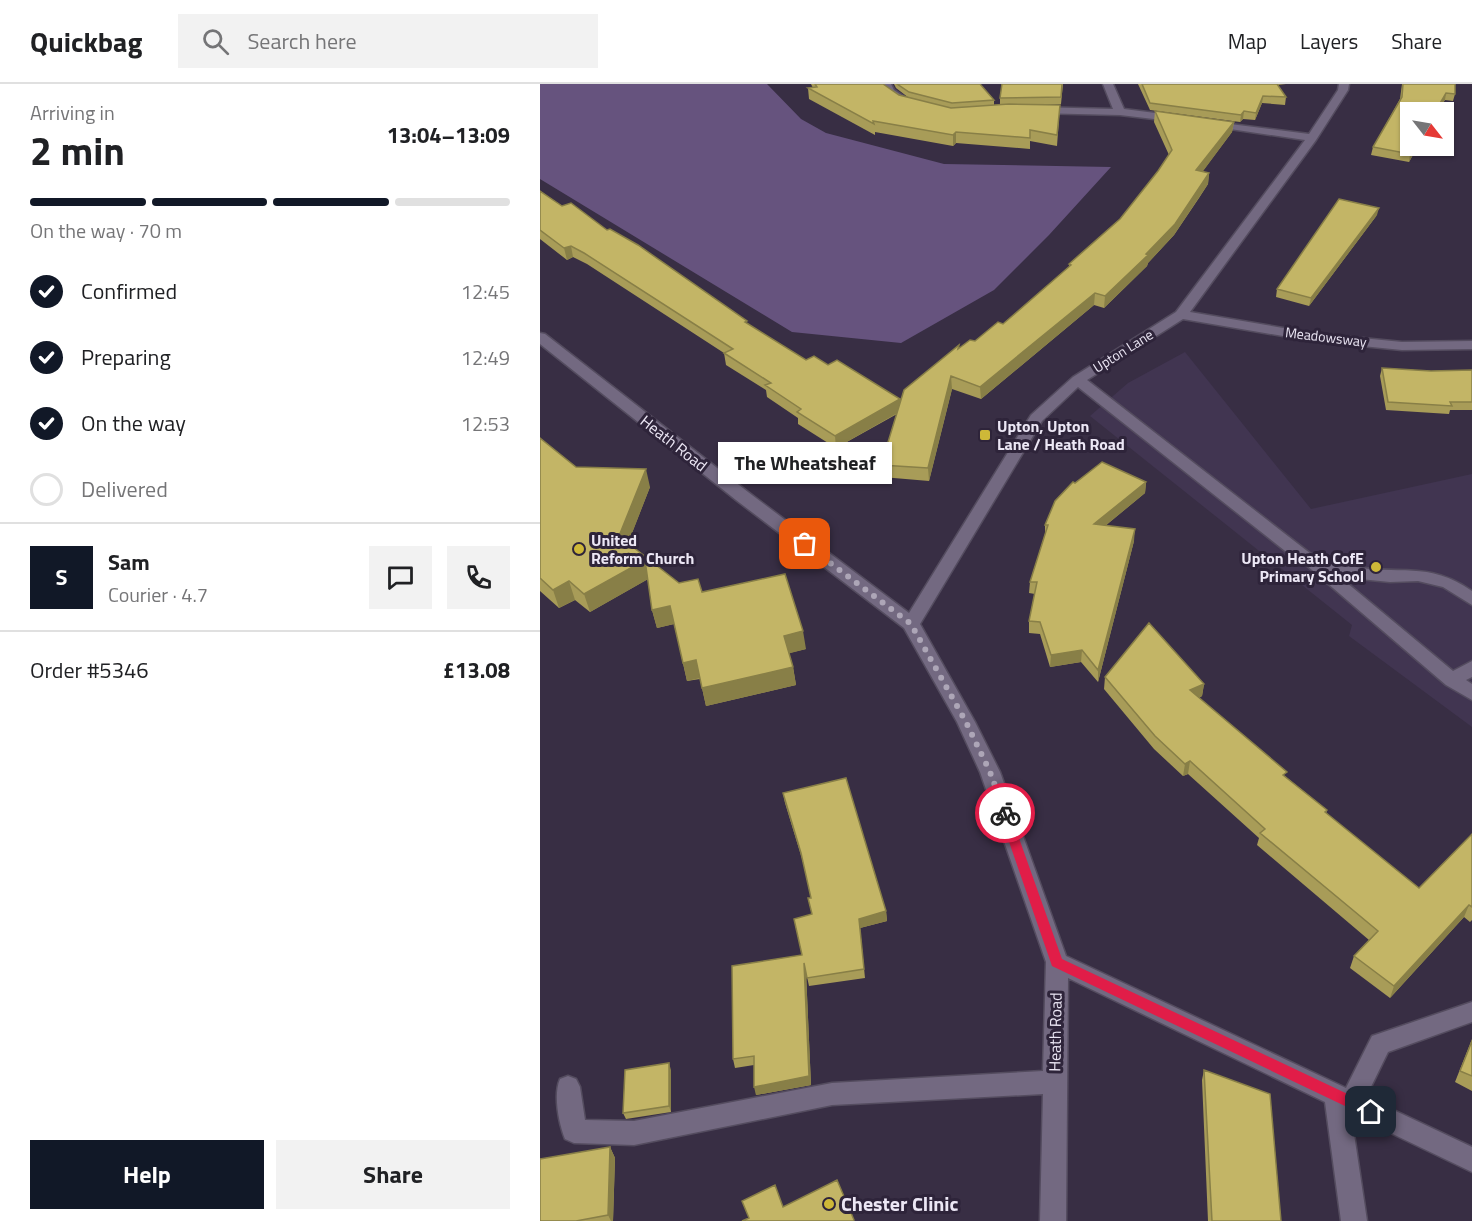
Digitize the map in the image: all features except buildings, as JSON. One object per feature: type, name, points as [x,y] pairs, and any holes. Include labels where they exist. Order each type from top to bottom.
[{"type":"street","points":[[886,84],[890,92],[904,102],[915,104]]},
{"type":"street","points":[[1108,84],[1120,112]]},
{"type":"street","name":"Upton Lane","points":[[911,624],[1036,418],[1078,380],[1180,315],[1312,138],[1343,90],[1344,84]]},
{"type":"street","points":[[1020,110],[1120,112],[1312,138]]},
{"type":"street","name":"Meadowsway","points":[[1180,315],[1335,340],[1402,346],[1472,345]]},
{"type":"street","name":"Heath Road","points":[[542,340],[911,624],[966,722],[990,772],[1057,962],[1053,1221]]},
{"type":"street","points":[[1078,380],[1305,558],[1452,680],[1472,693]]},
{"type":"street","points":[[1305,558],[1350,572],[1390,576],[1418,575],[1449,584],[1472,599]]},
{"type":"street","points":[[1452,680],[1472,668]]},
{"type":"street","points":[[1057,962],[1472,1160]]},
{"type":"street","points":[[1354,1221],[1343,1099],[1380,1044],[1472,1012]]},
{"type":"street","points":[[568,1087],[574,1131],[634,1133],[832,1094],[1054,1082]]},
{"type":"shaded area","points":[[540,84],[767,84],[801,119],[826,133],[944,164],[1111,167],[1049,235],[994,290],[901,343],[792,332],[540,179]]},
{"type":"shaded area","name":"Upton Heath CofE Primary School","points":[[1185,352],[1311,509],[1472,474],[1472,727],[1349,636],[1352,625],[1090,416],[1128,383]]},
{"type":"way so far","points":[[805,544],[911,624],[966,722],[990,772],[1005,813]]},
{"type":"place","name":"Upton, Upton Lane / Heath Road","points":[[985,435]]},
{"type":"place","name":"The Wheatsheaf","points":[[805,544]]},
{"type":"place","name":"United Reform Church","points":[[579,549]]},
{"type":"place","name":"Upton Heath CofE Primary School","points":[[1376,567]]},
{"type":"place","name":"Chester Clinic","points":[[829,1204]]},
{"type":"route","points":[[1005,813],[1057,962],[1371,1112]]}]
